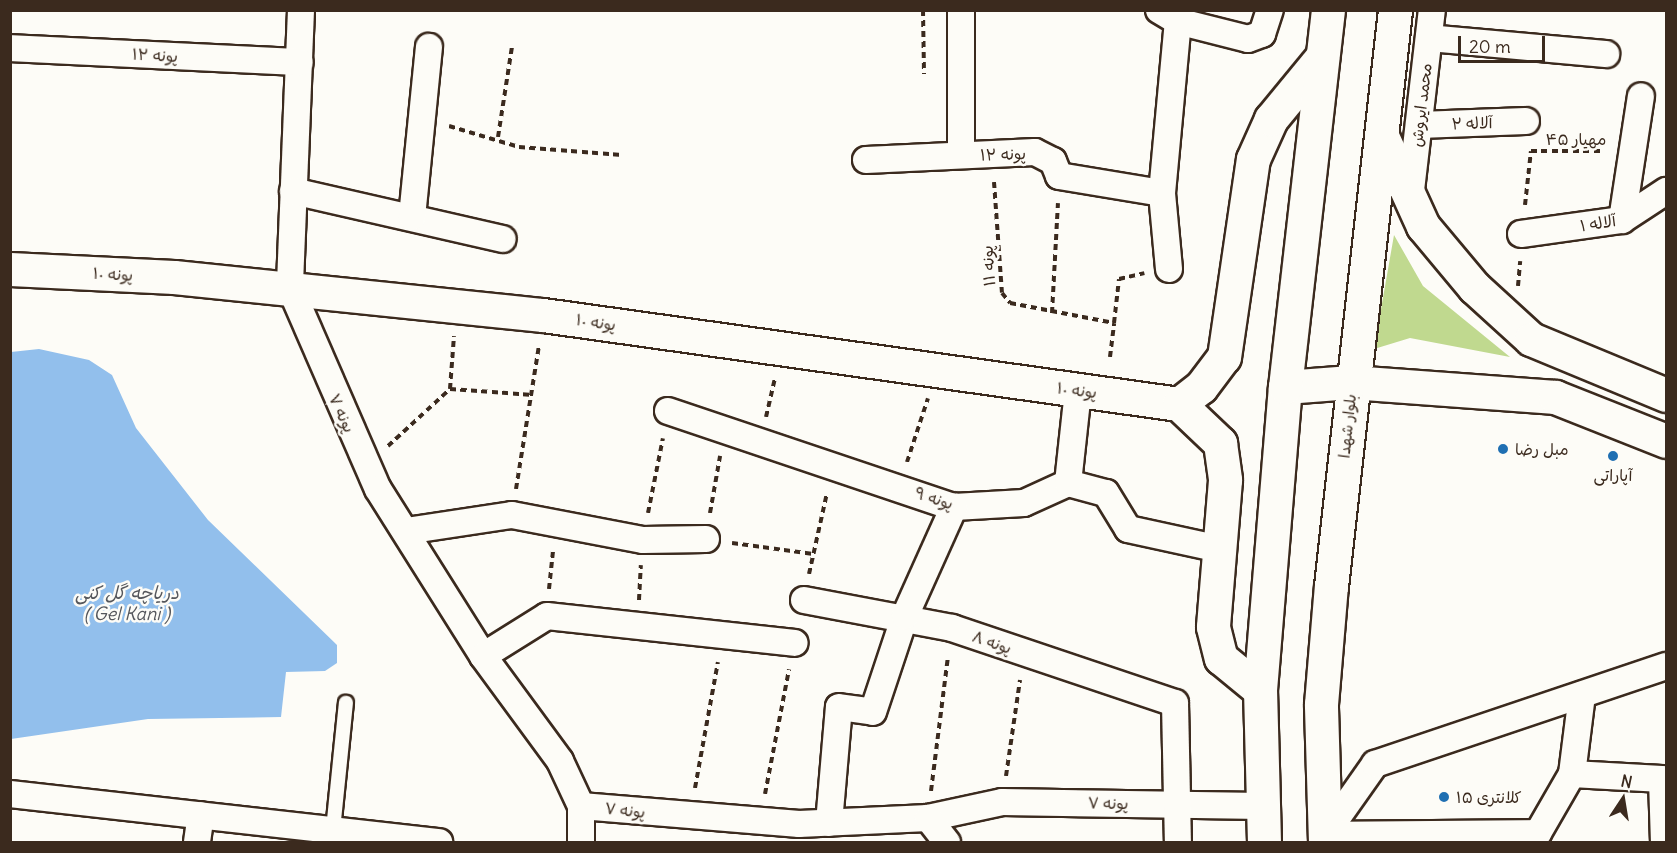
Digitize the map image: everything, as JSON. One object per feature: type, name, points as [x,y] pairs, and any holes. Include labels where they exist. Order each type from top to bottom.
[{"type":"main road","points":[[1264,843],[1260,690],[1284,387],[1328,10]]},
{"type":"main road","name":"بلوار شهدا","points":[[1325,839],[1321,704],[1351,382],[1382,136],[1395,10]]},
{"type":"main road","points":[[1260,690],[1221,658],[1213,627],[1225,480],[1220,443],[1179,404],[1201,387],[1224,357],[1253,159],[1271,119],[1322,57]]},
{"type":"main road","points":[[1382,136],[1410,199],[1437,250],[1531,339],[1666,395]]},
{"type":"main road","name":"پونه ۱۰","points":[[10,269],[290,287],[543,315],[937,372],[1179,404]]},
{"type":"main road","points":[[1284,387],[1351,382],[1555,397],[1666,441]]},
{"type":"street","points":[[290,287],[301,10]]},
{"type":"street","points":[[961,10],[961,155]]},
{"type":"street","points":[[1169,269],[1162,193],[1172,14],[1248,39],[1262,34],[1270,10]]},
{"type":"street","name":"محمد ایروش","points":[[1410,199],[1432,10]]},
{"type":"street","points":[[1429,38],[1606,54]]},
{"type":"street","points":[[412,217],[429,47]]},
{"type":"street","name":"پونه ۱۲","points":[[10,48],[300,62]]},
{"type":"street","points":[[1622,220],[1641,96]]},
{"type":"street","name":"آلاله ۲","points":[[1419,125],[1526,121]]},
{"type":"street","name":"پونه ۱۲","points":[[866,160],[1035,152],[1053,161],[1059,176]]},
{"type":"street","points":[[1059,176],[1162,193]]},
{"type":"street","points":[[293,191],[503,239]]},
{"type":"street","name":"آلاله ۱","points":[[1521,234],[1622,220],[1666,191]]},
{"type":"street","name":"پونه ۷","points":[[290,287],[366,465],[483,656],[560,761],[581,806],[689,816],[757,833],[830,823],[864,833],[1002,802],[1263,806]]},
{"type":"street","points":[[1078,391],[1068,483],[1106,493],[1128,529],[1220,549]]},
{"type":"street","name":"پونه ۹","points":[[668,411],[760,445],[899,486],[954,507],[1024,503],[1068,483]]},
{"type":"street","points":[[830,823],[839,707],[873,712],[905,616],[954,507]]},
{"type":"street","points":[[406,531],[512,515],[643,540],[706,539]]},
{"type":"street","name":"پونه ۸","points":[[804,600],[905,616],[952,628],[1175,703],[1177,804]]},
{"type":"street","points":[[483,656],[547,616],[795,643]]},
{"type":"street","points":[[1325,839],[1375,764],[1666,665]]},
{"type":"street","points":[[1325,839],[1505,839],[1538,833],[1572,774],[1582,695]]},
{"type":"street","points":[[1572,774],[1662,778],[1664,843]]},
{"type":"street","points":[[10,794],[439,843]]},
{"type":"street","points":[[1177,804],[1179,843]]},
{"type":"street","points":[[581,806],[581,843]]},
{"type":"street","points":[[197,843],[201,815]]},
{"type":"street","points":[[928,818],[947,843]]},
{"type":"lane","points":[[333,830],[346,703]]},
{"type":"path","points":[[923,10],[924,74]]},
{"type":"path","points":[[498,137],[512,47]]},
{"type":"path","points":[[422,120],[498,137],[519,147],[622,155]]},
{"type":"path","name":"مهیار ۴۵","points":[[1521,234],[1532,151],[1632,151]]},
{"type":"path","name":"پونه ۱۱","points":[[993,154],[1002,293],[1010,303],[1052,313],[1114,323]]},
{"type":"path","points":[[1052,313],[1059,176]]},
{"type":"path","points":[[1515,324],[1521,234]]},
{"type":"path","points":[[1110,357],[1119,279],[1169,269]]},
{"type":"path","points":[[512,515],[533,395],[543,315]]},
{"type":"path","points":[[366,465],[450,389],[455,331]]},
{"type":"path","points":[[760,445],[781,349]]},
{"type":"path","points":[[899,486],[937,372]]},
{"type":"path","points":[[450,389],[533,395]]},
{"type":"path","points":[[725,432],[706,539],[813,555]]},
{"type":"path","points":[[547,616],[556,524]]},
{"type":"path","points":[[928,818],[952,628]]},
{"type":"path","points":[[689,816],[723,635]]},
{"type":"path","points":[[1002,802],[1024,652]]},
{"type":"green space","points":[[1394,235],[1423,286],[1510,357],[1410,338],[1374,349]]},
{"type":"water","name":"دریاچه گل کنی ( Gel Kani )","points":[[39,349],[89,360],[112,375],[136,428],[208,520],[337,645],[337,663],[325,671],[286,672],[281,717],[148,719],[11,739],[11,352]]},
{"type":"place","name":"مبل رضا","points":[[1503,449]]},
{"type":"place","name":"آپاراتی","points":[[1613,456]]},
{"type":"place","name":"کلانتری ۱۵","points":[[1444,797]]}]
